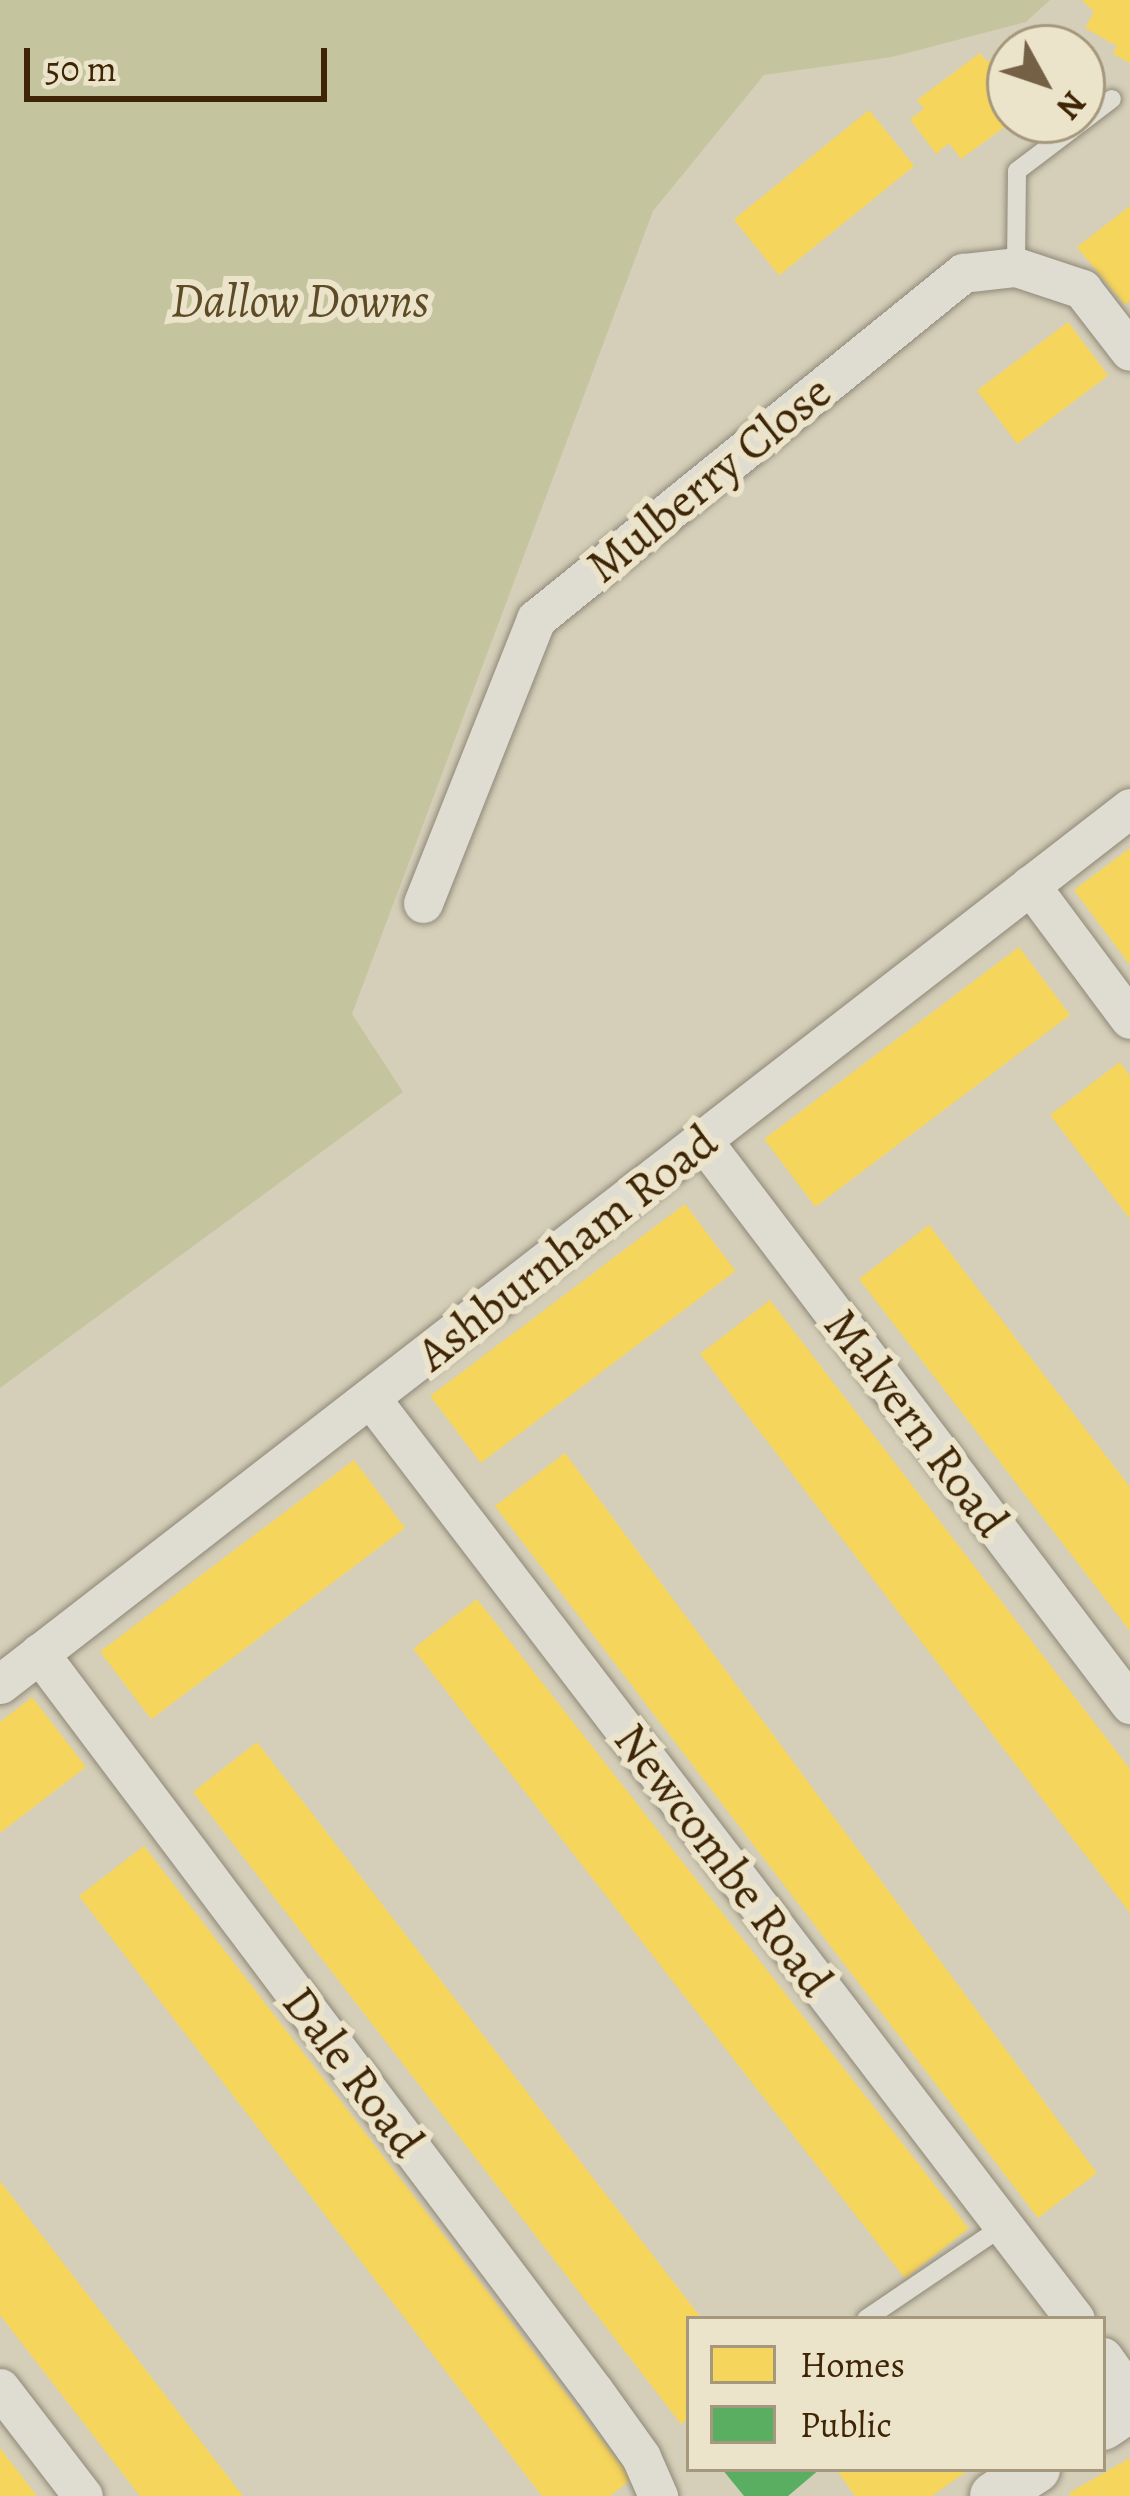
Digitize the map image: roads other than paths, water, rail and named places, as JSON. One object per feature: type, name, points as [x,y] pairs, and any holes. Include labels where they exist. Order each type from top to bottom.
[{"type":"street","name":"Mulberry Close","points":[[423,903],[536,619],[963,273],[1016,267],[1082,289],[1130,351]]},
{"type":"street","name":"Ashburnham Road","points":[[0,1684],[1130,808]]},
{"type":"street","points":[[1030,885],[1130,1019]]},
{"type":"street","name":"Malvern Road","points":[[703,1141],[1130,1704]]},
{"type":"street","name":"Newcombe Road","points":[[372,1400],[1073,2316]]},
{"type":"street","name":"Dale Road","points":[[39,1653],[594,2391],[640,2457],[658,2496]]},
{"type":"street","points":[[1106,2361],[1130,2395]]},
{"type":"street","points":[[0,2388],[83,2496]]},
{"type":"street","points":[[994,2496],[1031,2472]]},
{"type":"lane","points":[[1016,267],[1017,171],[1112,99]]},
{"type":"lane","points":[[870,2316],[1005,2225]]},
{"type":"park label","name":"Dallow Downs","points":[[300,301]]}]
